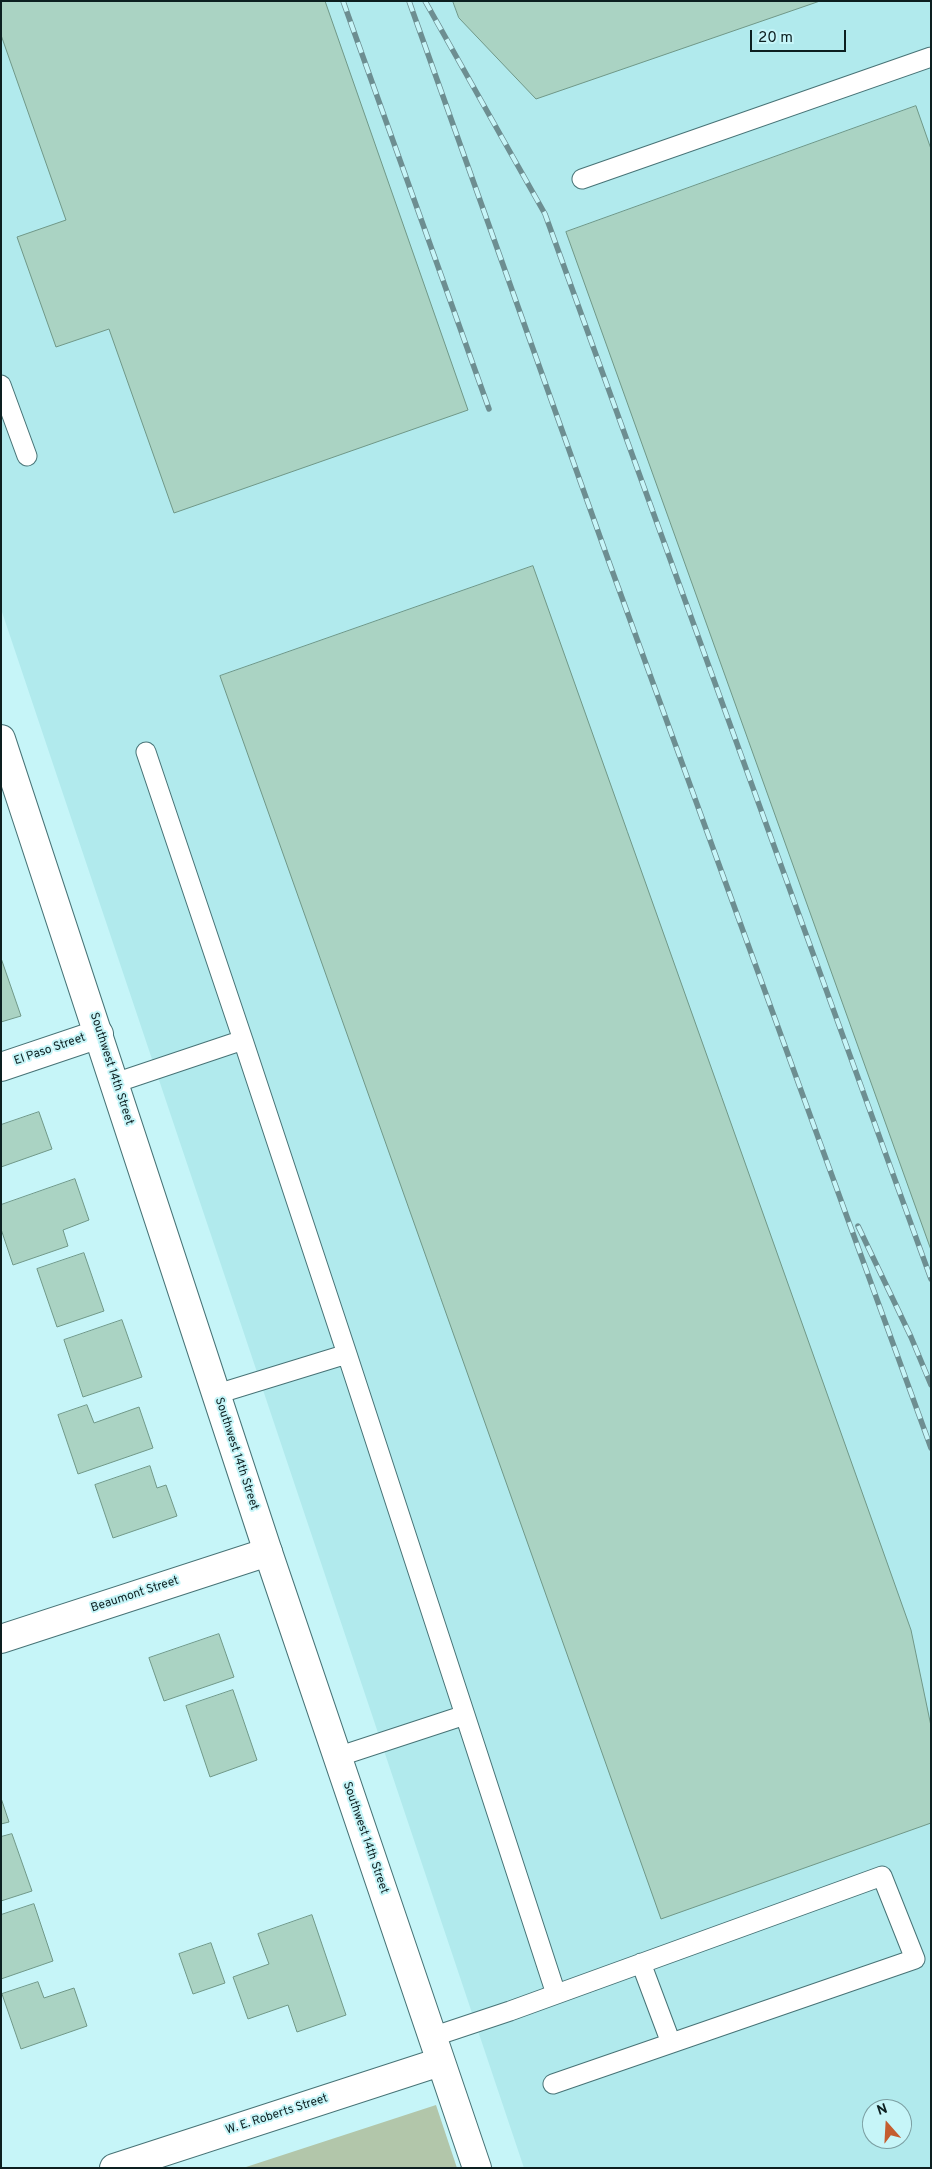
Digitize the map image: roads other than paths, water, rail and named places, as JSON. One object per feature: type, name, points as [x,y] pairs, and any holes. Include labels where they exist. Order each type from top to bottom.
[{"type":"street","name":"Southwest 14th Street","points":[[1,739],[268,1552],[477,2168]]},
{"type":"street","name":"El Paso Street","points":[[1,1067],[99,1034]]},
{"type":"street","name":"Beaumont Street","points":[[1,1639],[268,1552]]},
{"type":"street","name":"W. E. Roberts Street","points":[[114,2168],[436,2050]]},
{"type":"lane","points":[[582,179],[931,57]]},
{"type":"lane","points":[[1,385],[27,456]]},
{"type":"lane","points":[[146,752],[244,1040],[556,1994]]},
{"type":"lane","points":[[115,1083],[244,1040]]},
{"type":"lane","points":[[216,1394],[347,1354]]},
{"type":"lane","points":[[337,1757],[465,1715]]},
{"type":"lane","points":[[436,2050],[556,1994],[882,1876],[915,1959],[553,2084]]},
{"type":"lane","points":[[641,1964],[671,2043]]},
{"type":"railway","points":[[343,1],[489,409]]},
{"type":"railway","points":[[409,1],[609,562],[931,1448]]},
{"type":"railway","points":[[425,1],[545,214],[931,1279]]},
{"type":"railway","points":[[858,1226],[911,1337],[931,1385]]}]
